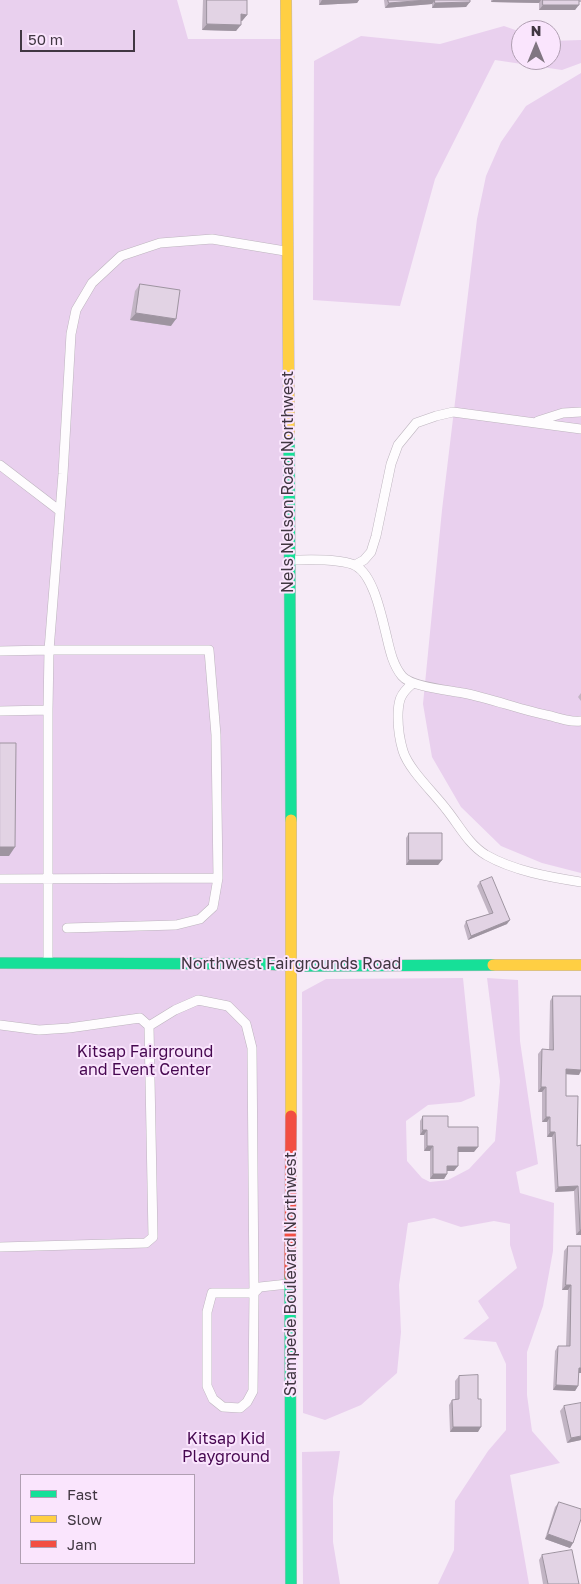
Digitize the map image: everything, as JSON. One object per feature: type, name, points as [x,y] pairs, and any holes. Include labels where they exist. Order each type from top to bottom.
[{"type":"street","name":"Nels Nelson Road Northwest","points":[[286,0],[292,965]]},
{"type":"street","name":"Northwest Fairgrounds Road","points":[[0,963],[581,965]]},
{"type":"street","name":"Stampede Boulevard Northwest","points":[[291,1584],[292,965]]},
{"type":"lane","points":[[48,964],[49,650],[60,511],[70,334],[76,310],[92,283],[121,256],[160,242],[212,239],[287,251]]},
{"type":"lane","points":[[355,565],[364,560],[371,552],[391,464],[398,445],[416,423],[453,412],[581,428]]},
{"type":"lane","points":[[535,422],[563,413],[581,412]]},
{"type":"lane","points":[[0,465],[60,511]]},
{"type":"lane","points":[[289,560],[338,561],[355,565],[364,572],[381,614],[394,665],[403,677],[412,684],[472,695],[534,713],[574,722],[581,721]]},
{"type":"lane","points":[[0,651],[209,650],[216,735],[218,878],[213,907],[200,919],[176,925],[66,928]]},
{"type":"lane","points":[[412,684],[402,693],[398,708],[398,723],[403,752],[416,772],[448,810],[470,842],[485,854],[518,868],[581,882]]},
{"type":"lane","points":[[0,711],[48,710]]},
{"type":"lane","points":[[0,879],[218,878]]},
{"type":"lane","points":[[149,1026],[175,1010],[198,1000],[228,1006],[246,1024],[252,1048],[254,1293],[253,1391],[247,1402],[240,1408],[223,1407],[214,1399],[207,1386],[207,1312],[212,1292],[254,1293],[260,1287],[290,1284]]},
{"type":"lane","points":[[0,1025],[39,1030],[69,1028],[140,1018],[149,1026],[153,1237],[146,1244],[0,1247]]},
{"type":"green space","name":"Kitsap Fairground and Event Center","points":[[0,0],[177,0],[188,39],[285,39],[291,1584],[0,1584]]},
{"type":"green space","points":[[504,26],[511,28],[511,62],[495,60],[435,179],[400,306],[313,300],[314,61],[361,36],[440,44]]},
{"type":"green space","points":[[581,40],[581,63],[562,70],[561,41]]},
{"type":"green space","points":[[581,73],[581,873],[542,863],[501,846],[461,807],[432,757],[423,704],[442,510],[477,219],[486,176],[501,142],[526,106]]},
{"type":"green space","points":[[463,978],[475,1096],[461,1102],[428,1105],[406,1121],[407,1161],[422,1178],[430,1182],[448,1180],[469,1169],[495,1141],[500,1081],[487,978],[518,980],[520,1041],[538,1164],[516,1172],[520,1193],[554,1203],[553,1251],[543,1306],[527,1352],[527,1395],[532,1431],[560,1463],[510,1475],[529,1584],[438,1584],[454,1550],[455,1501],[488,1451],[506,1430],[506,1364],[496,1342],[463,1339],[489,1318],[478,1301],[517,1268],[510,1245],[510,1224],[494,1221],[461,1227],[434,1218],[408,1223],[399,1285],[401,1332],[397,1373],[361,1405],[325,1420],[303,1413],[302,992],[326,979]]},
{"type":"green space","points":[[340,1451],[333,1498],[333,1542],[340,1584],[303,1584],[302,1452]]},
{"type":"building","points":[[207,0],[247,0],[247,15],[241,14],[241,25],[207,24]]},
{"type":"building","points":[[388,0],[427,0],[389,3]]},
{"type":"building","points":[[435,0],[470,0],[470,2],[435,3]]},
{"type":"building","points":[[543,0],[579,0],[579,5],[543,5]]},
{"type":"building","points":[[140,284],[180,290],[176,319],[136,313]]},
{"type":"building","points":[[0,743],[16,743],[15,847],[0,847]]},
{"type":"building","points":[[409,833],[442,833],[442,860],[409,860]]},
{"type":"building","points":[[492,877],[510,920],[471,936],[466,921],[493,913],[480,882]]},
{"type":"building","points":[[553,996],[581,996],[581,1070],[566,1069],[566,1096],[578,1096],[577,1146],[581,1145],[581,1230],[578,1186],[558,1187],[555,1132],[550,1132],[550,1117],[546,1117],[546,1087],[541,1087],[542,1049],[553,1050]]},
{"type":"building","points":[[423,1116],[448,1116],[448,1127],[478,1127],[478,1147],[458,1147],[458,1166],[447,1166],[447,1174],[433,1174],[433,1146],[427,1146],[427,1130],[423,1130]]},
{"type":"building","points":[[568,1246],[581,1246],[581,1368],[579,1368],[578,1386],[556,1385],[558,1346],[570,1346],[571,1285],[566,1285]]},
{"type":"building","points":[[478,1375],[478,1399],[481,1399],[481,1427],[453,1427],[452,1400],[459,1399],[459,1376]]},
{"type":"building","points":[[581,1403],[581,1436],[571,1438],[564,1406]]},
{"type":"building","points":[[559,1502],[581,1509],[581,1519],[573,1543],[548,1534]]},
{"type":"building","points":[[572,1550],[579,1584],[548,1584],[542,1555]]},
{"type":"traffic: fast","points":[[289,435],[291,820]]},
{"type":"traffic: fast","points":[[0,963],[262,964],[305,966],[493,965]]},
{"type":"traffic: fast","points":[[290,1276],[291,1584]]},
{"type":"traffic: slow","points":[[286,0],[289,435]]},
{"type":"traffic: slow","points":[[291,820],[291,1116]]},
{"type":"traffic: slow","points":[[493,965],[581,965]]},
{"type":"traffic: jam","points":[[290,1276],[291,1116]]},
{"type":"park label","name":"Kitsap Kid Playground","points":[[226,1448]]}]
